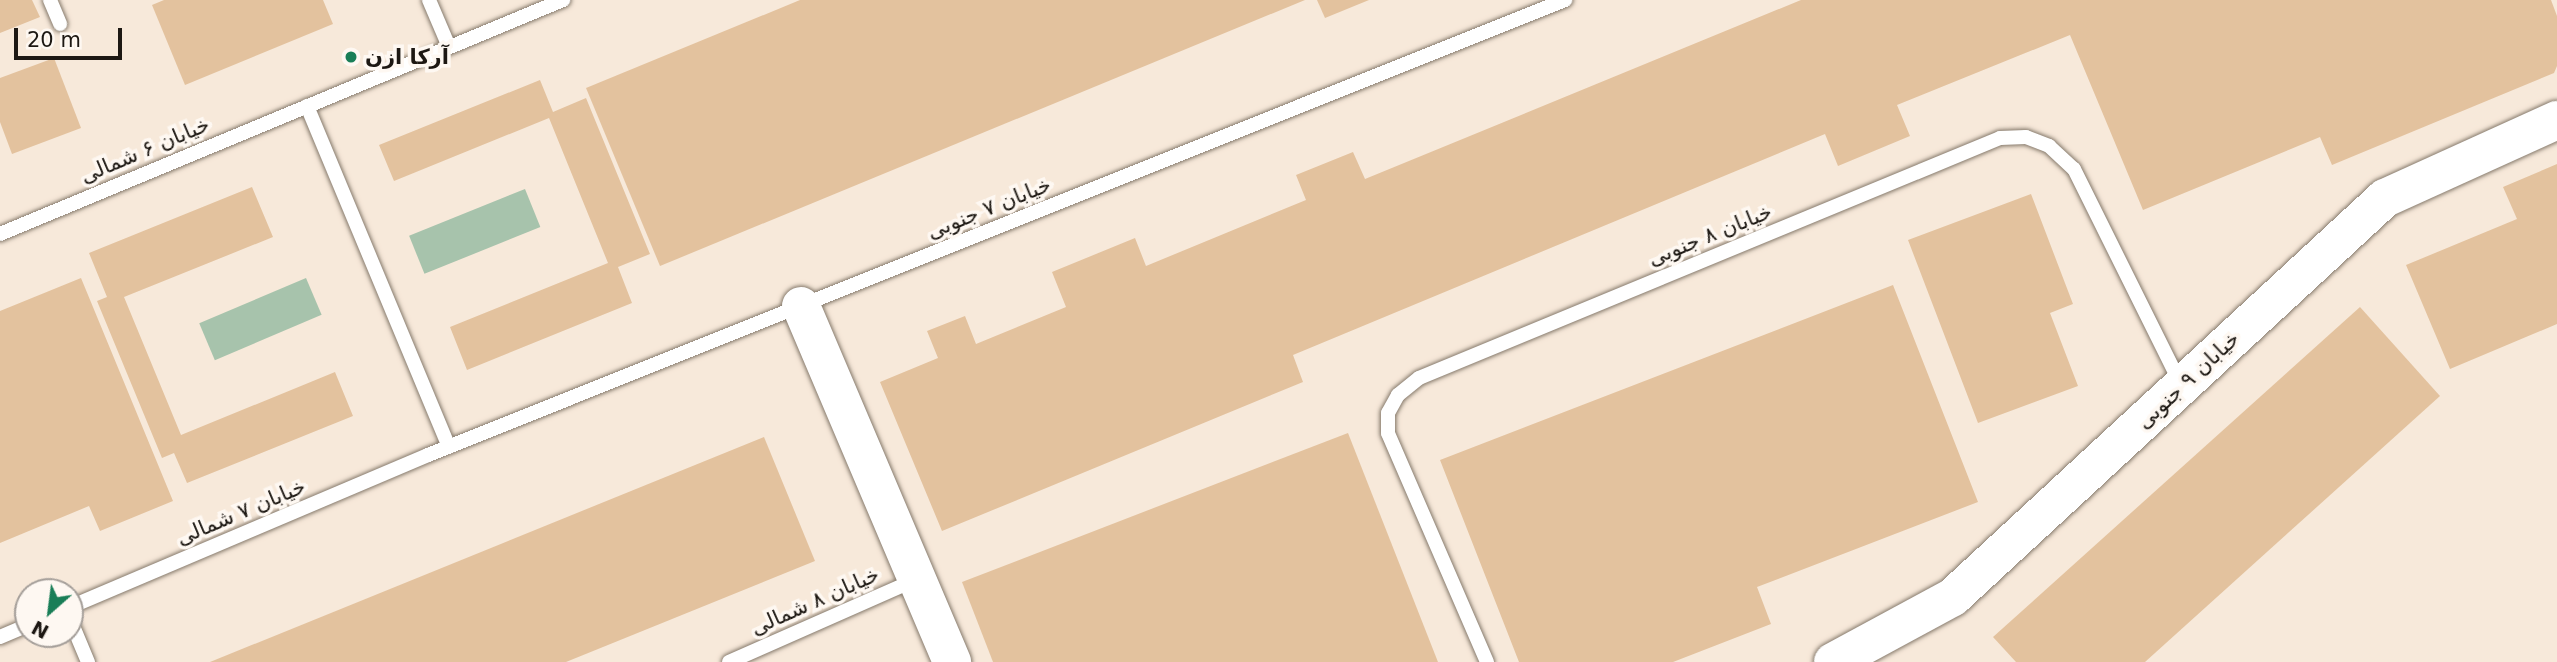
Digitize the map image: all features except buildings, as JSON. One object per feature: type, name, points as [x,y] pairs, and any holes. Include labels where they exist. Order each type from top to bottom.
[{"type":"street","name":"خیابان ۹ جنوبی","points":[[1833,662],[1954,597],[2385,198],[2557,120]]},
{"type":"street","points":[[801,306],[952,662]]},
{"type":"lane","points":[[50,0],[60,24]]},
{"type":"lane","points":[[429,0],[449,47]]},
{"type":"lane","name":"خیابان ۶ شمالی","points":[[0,234],[563,0]]},
{"type":"lane","name":"خیابان ۷ جنوبی","points":[[428,455],[1565,0]]},
{"type":"lane","points":[[307,106],[449,447]]},
{"type":"lane","name":"خیابان ۸ جنوبی","points":[[1487,662],[1388,433],[1393,404],[1419,378],[2000,138],[2026,137],[2049,146],[2074,169],[2181,386]]},
{"type":"lane","name":"خیابان ۷ شمالی","points":[[84,601],[428,455]]},
{"type":"lane","name":"خیابان ۸ شمالی","points":[[729,662],[917,579]]},
{"type":"green space","points":[[525,189],[540,227],[424,274],[409,236]]},
{"type":"green space","points":[[306,278],[322,315],[215,360],[199,323]]},
{"type":"place","name":"آرکا ازن","points":[[351,57]]}]
